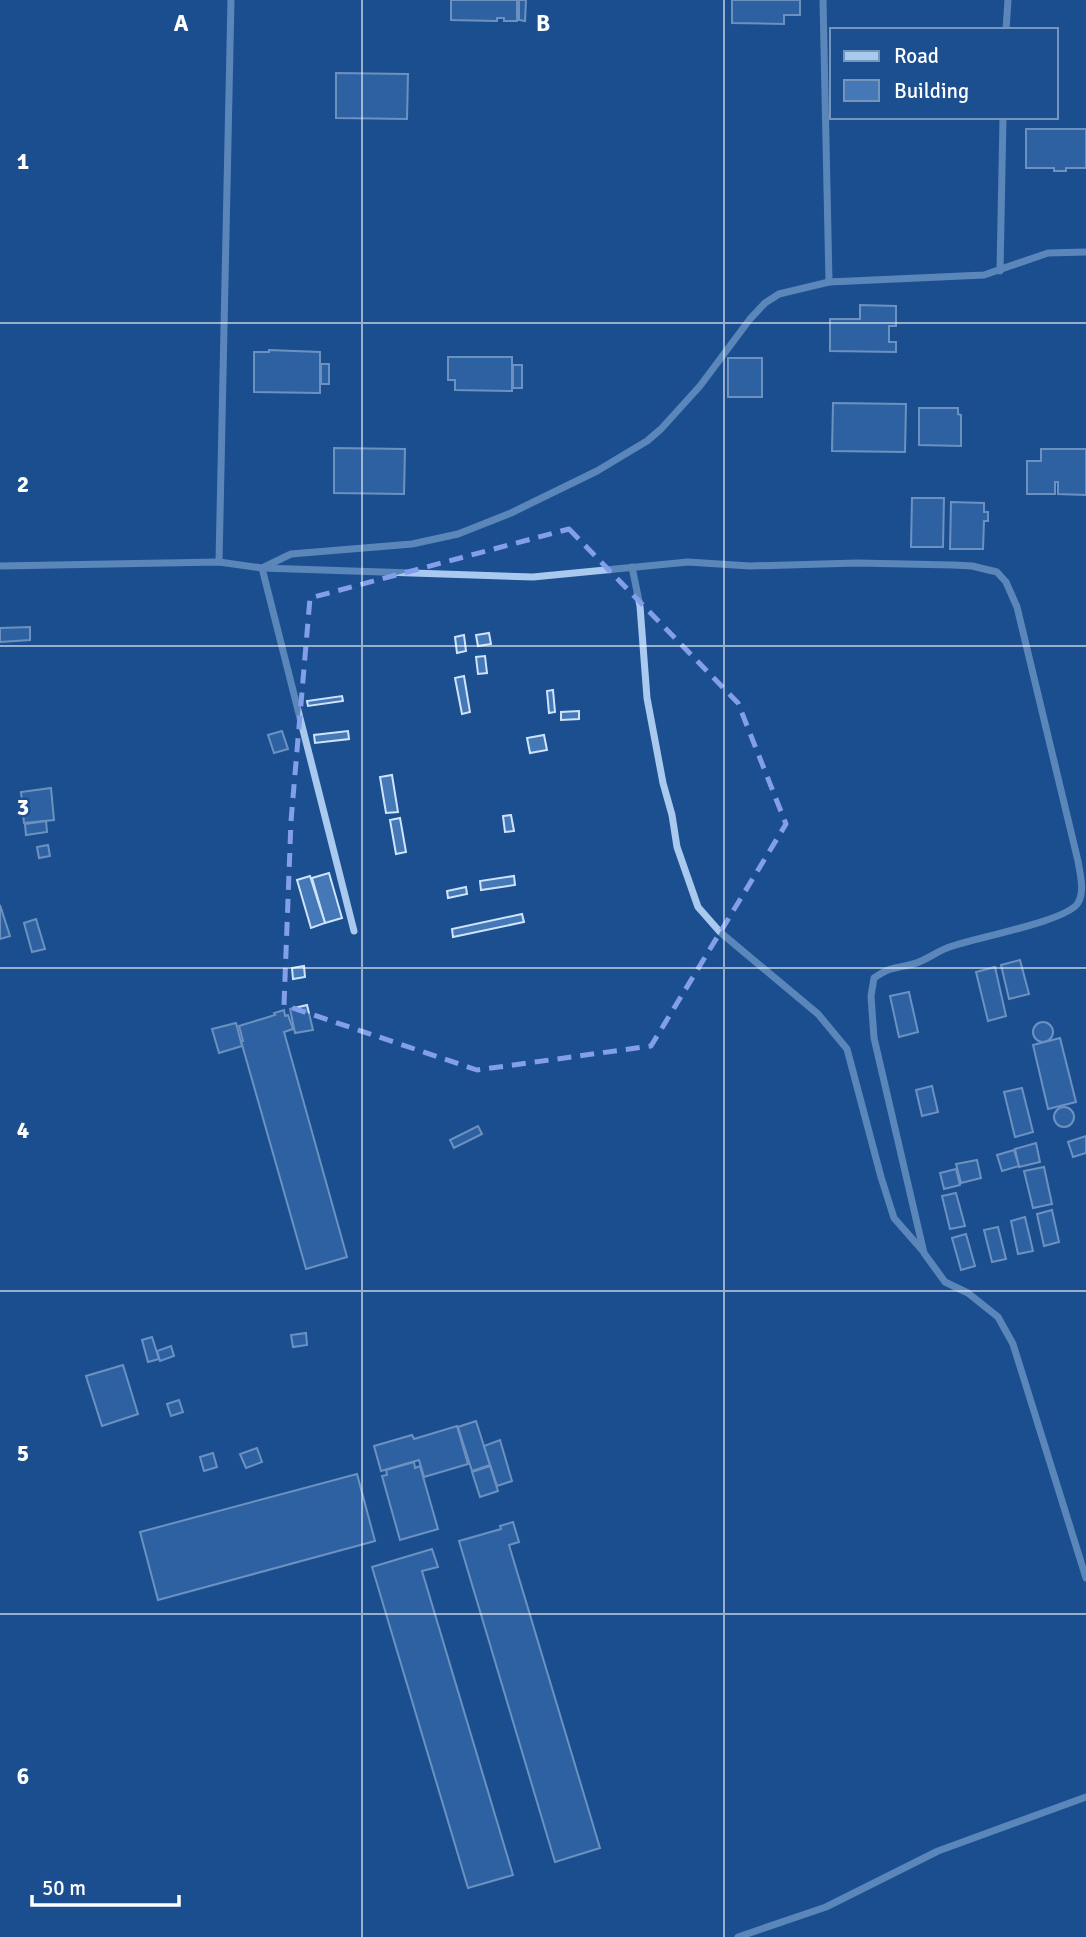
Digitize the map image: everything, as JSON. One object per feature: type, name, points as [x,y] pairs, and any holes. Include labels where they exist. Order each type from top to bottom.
[{"type":"street","points":[[219,562],[232,0]]},
{"type":"street","points":[[823,0],[829,282]]},
{"type":"street","points":[[1006,28],[1008,0]]},
{"type":"street","points":[[1000,271],[1003,119]]},
{"type":"street","points":[[262,568],[290,554],[435,540],[482,525],[551,494],[625,455],[661,429],[700,386],[750,319],[779,293],[829,282],[965,276],[1000,271],[1048,253],[1086,252]]},
{"type":"street","points":[[0,566],[219,562],[262,568],[533,578],[688,562],[750,566],[857,563],[972,566],[997,572],[1006,582],[1017,607],[1078,861],[1082,891],[1072,908],[1048,919],[947,948],[915,964],[890,968],[874,978],[870,996],[874,1038],[924,1253]]},
{"type":"street","points":[[632,567],[640,606],[647,698],[663,783],[677,847],[698,907],[720,932],[818,1014],[847,1049],[894,1218],[945,1282],[968,1293],[998,1317],[1013,1344],[1086,1578]]},
{"type":"street","points":[[262,568],[354,931]]},
{"type":"street","points":[[738,1937],[826,1906],[937,1851],[1086,1797]]},
{"type":"highlighted area","points":[[569,529],[738,703],[786,824],[651,1046],[477,1070],[284,1005],[291,821],[310,598]]},
{"type":"building","points":[[451,0],[517,0],[517,21],[504,21],[504,18],[497,18],[497,21],[451,20]]},
{"type":"building","points":[[519,0],[526,0],[525,21],[519,20]]},
{"type":"building","points":[[732,0],[800,0],[800,15],[784,15],[784,24],[732,23]]},
{"type":"building","points":[[336,73],[408,74],[407,119],[336,118]]},
{"type":"building","points":[[1026,129],[1086,129],[1086,168],[1054,171],[1054,168],[1026,168]]},
{"type":"building","points":[[860,305],[896,306],[896,326],[889,326],[889,342],[896,342],[896,352],[830,351],[830,319],[860,319]]},
{"type":"building","points":[[254,352],[320,352],[320,393],[254,392]]},
{"type":"building","points":[[448,357],[512,357],[512,391],[455,390],[455,380],[448,380]]},
{"type":"building","points":[[728,358],[762,358],[762,397],[728,397]]},
{"type":"building","points":[[321,364],[329,364],[329,384],[321,384]]},
{"type":"building","points":[[513,365],[522,365],[522,388],[513,388]]},
{"type":"building","points":[[833,403],[906,404],[905,452],[832,451]]},
{"type":"building","points":[[919,408],[958,408],[958,414],[961,415],[961,446],[919,445]]},
{"type":"building","points":[[334,448],[405,449],[404,494],[334,493]]},
{"type":"building","points":[[1041,449],[1086,449],[1086,495],[1058,494],[1058,482],[1055,482],[1055,494],[1027,494],[1027,461],[1041,461]]},
{"type":"building","points":[[912,498],[944,498],[943,547],[911,547]]},
{"type":"building","points":[[951,502],[984,503],[988,521],[984,521],[983,549],[950,549]]},
{"type":"building","points":[[30,627],[30,640],[0,642],[0,628]]},
{"type":"building","points":[[489,633],[491,644],[478,646],[476,635]]},
{"type":"building","points":[[464,635],[466,651],[457,653],[455,637]]},
{"type":"building","points":[[485,656],[487,673],[478,674],[476,657]]},
{"type":"building","points":[[464,676],[470,712],[462,714],[455,678]]},
{"type":"building","points":[[553,690],[555,712],[549,713],[547,691]]},
{"type":"building","points":[[342,696],[343,701],[308,706],[307,701]]},
{"type":"building","points":[[579,711],[579,719],[561,720],[561,712]]},
{"type":"building","points":[[282,731],[288,749],[274,753],[268,735]]},
{"type":"building","points":[[348,731],[349,739],[315,743],[314,735]]},
{"type":"building","points":[[544,735],[547,750],[530,753],[527,738]]},
{"type":"building","points":[[392,775],[398,812],[386,813],[380,777]]},
{"type":"building","points":[[51,788],[54,820],[24,823],[21,792]]},
{"type":"building","points":[[511,815],[514,831],[505,832],[503,816]]},
{"type":"building","points":[[400,818],[406,852],[396,854],[390,820]]},
{"type":"building","points":[[46,821],[47,832],[26,835],[25,824]]},
{"type":"building","points":[[48,845],[50,856],[39,858],[37,847]]},
{"type":"building","points":[[329,873],[342,918],[325,923],[312,878]]},
{"type":"building","points":[[310,876],[325,923],[311,928],[297,880]]},
{"type":"building","points":[[514,876],[515,885],[481,890],[480,881]]},
{"type":"building","points":[[466,887],[467,894],[448,898],[447,891]]},
{"type":"building","points":[[0,905],[10,936],[0,939]]},
{"type":"building","points":[[522,914],[524,922],[453,937],[452,929]]},
{"type":"building","points":[[36,919],[45,949],[32,952],[24,923]]},
{"type":"building","points":[[1020,960],[1029,994],[1009,999],[1001,965]]},
{"type":"building","points":[[304,966],[305,977],[293,979],[292,968]]},
{"type":"building","points":[[995,967],[1006,1016],[988,1021],[976,972]]},
{"type":"building","points":[[909,992],[918,1032],[899,1037],[890,996]]},
{"type":"building","points":[[307,1005],[313,1030],[295,1033],[290,1009]]},
{"type":"building","points":[[284,1010],[293,1029],[284,1032],[347,1257],[306,1269],[239,1026]]},
{"type":"building","points":[[1043,1022],[1050,1025],[1053,1032],[1050,1039],[1043,1042],[1036,1039],[1033,1032],[1036,1025]]},
{"type":"building","points":[[236,1023],[242,1046],[219,1053],[212,1029]]},
{"type":"building","points":[[1060,1038],[1076,1102],[1048,1109],[1033,1045]]},
{"type":"building","points":[[932,1086],[938,1112],[922,1116],[916,1090]]},
{"type":"building","points":[[1022,1088],[1033,1132],[1015,1137],[1004,1092]]},
{"type":"building","points":[[1064,1107],[1071,1110],[1074,1117],[1071,1124],[1064,1127],[1057,1124],[1054,1117],[1057,1110]]},
{"type":"building","points":[[478,1126],[482,1134],[454,1148],[450,1140]]},
{"type":"building","points":[[1086,1136],[1086,1153],[1073,1157],[1068,1142]]},
{"type":"building","points":[[1036,1143],[1040,1162],[1019,1167],[1015,1149]]},
{"type":"building","points":[[1014,1150],[1019,1166],[1002,1171],[997,1155]]},
{"type":"building","points":[[977,1160],[981,1178],[961,1183],[956,1164]]},
{"type":"building","points":[[1044,1167],[1052,1204],[1033,1208],[1024,1171]]},
{"type":"building","points":[[956,1169],[960,1185],[944,1189],[940,1173]]},
{"type":"building","points":[[956,1193],[965,1226],[950,1229],[942,1196]]},
{"type":"building","points":[[1052,1210],[1059,1242],[1044,1246],[1037,1214]]},
{"type":"building","points":[[1025,1217],[1033,1251],[1018,1254],[1011,1221]]},
{"type":"building","points":[[998,1227],[1006,1259],[992,1262],[984,1230]]},
{"type":"building","points":[[966,1234],[975,1266],[961,1270],[952,1238]]},
{"type":"building","points":[[306,1333],[307,1345],[293,1347],[291,1335]]},
{"type":"building","points":[[152,1337],[159,1359],[148,1362],[142,1340]]},
{"type":"building","points":[[171,1346],[174,1356],[160,1361],[157,1351]]},
{"type":"building","points":[[123,1365],[138,1414],[102,1426],[86,1376]]},
{"type":"building","points":[[179,1400],[183,1412],[171,1416],[167,1404]]},
{"type":"building","points":[[476,1421],[490,1465],[472,1471],[458,1427]]},
{"type":"building","points":[[457,1426],[468,1464],[424,1477],[419,1460],[381,1471],[374,1446],[412,1435],[414,1439]]},
{"type":"building","points":[[500,1440],[512,1481],[497,1486],[484,1446]]},
{"type":"building","points":[[257,1448],[262,1462],[246,1468],[240,1454]]},
{"type":"building","points":[[213,1453],[217,1467],[204,1471],[200,1457]]},
{"type":"building","points":[[414,1462],[415,1468],[420,1466],[438,1529],[400,1540],[382,1476],[387,1475],[386,1470]]},
{"type":"building","points":[[490,1466],[498,1491],[480,1497],[472,1472]]},
{"type":"building","points":[[357,1474],[375,1541],[158,1600],[140,1532]]},
{"type":"building","points":[[513,1522],[519,1542],[509,1545],[600,1848],[555,1862],[459,1541],[501,1529],[500,1526]]},
{"type":"building","points":[[432,1549],[438,1567],[422,1571],[513,1875],[468,1888],[372,1567]]}]
